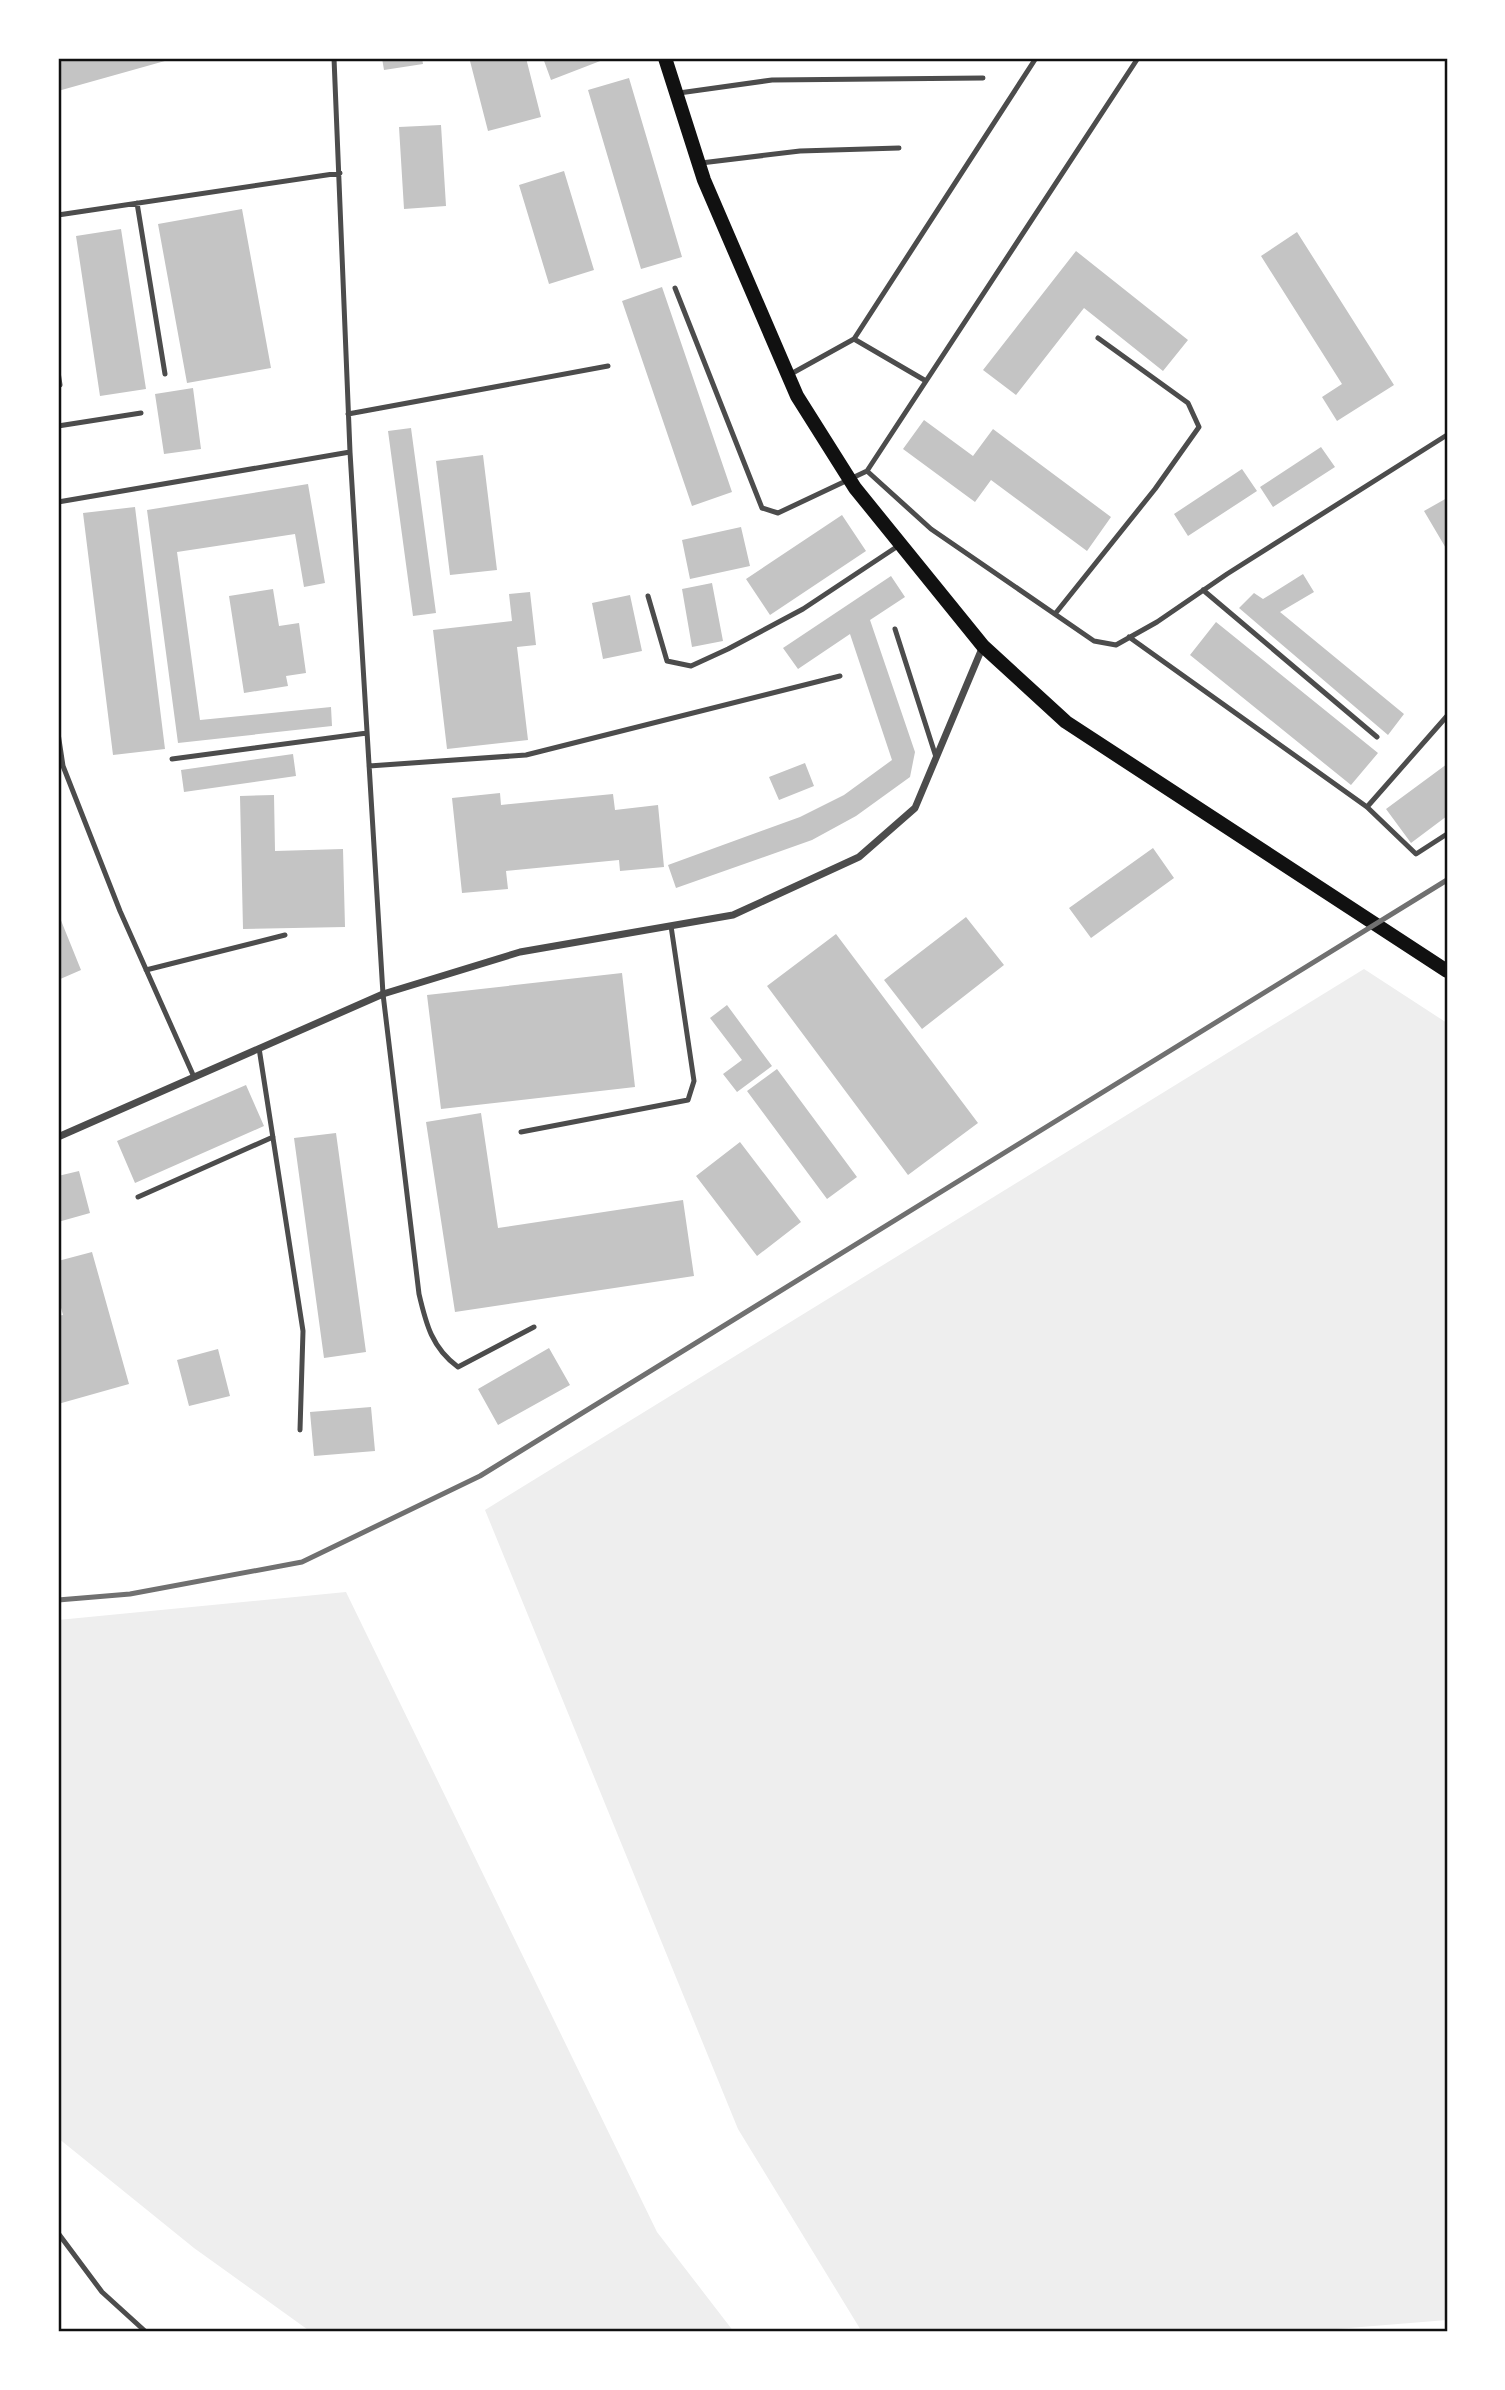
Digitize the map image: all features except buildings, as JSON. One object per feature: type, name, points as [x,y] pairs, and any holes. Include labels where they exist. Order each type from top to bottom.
[{"type":"main road","points":[[665,58],[698,163],[797,396],[848,478],[983,646],[1066,722],[1447,971]]},
{"type":"street","points":[[58,1137],[383,994],[520,952],[733,915],[859,857],[915,808],[983,646]]},
{"type":"lane","points":[[334,58],[348,414],[383,994],[419,1294],[428,1332],[444,1356],[458,1367],[534,1327]]},
{"type":"lane","points":[[789,375],[854,339],[1036,58]]},
{"type":"lane","points":[[675,288],[762,508],[778,513],[867,471],[1138,58]]},
{"type":"lane","points":[[676,93],[772,80],[983,78]]},
{"type":"lane","points":[[698,163],[800,151],[900,148]]},
{"type":"lane","points":[[58,215],[340,173]]},
{"type":"lane","points":[[137,203],[165,374]]},
{"type":"lane","points":[[1055,614],[1155,489],[1199,427],[1188,403],[1098,338]]},
{"type":"lane","points":[[854,339],[926,381]]},
{"type":"lane","points":[[348,414],[608,366]]},
{"type":"lane","points":[[58,372],[60,385]]},
{"type":"lane","points":[[58,426],[141,414]]},
{"type":"lane","points":[[867,471],[931,529],[1094,641],[1116,645],[1447,435]]},
{"type":"lane","points":[[58,502],[350,452]]},
{"type":"lane","points":[[648,596],[667,661],[691,666],[803,609],[901,544]]},
{"type":"lane","points":[[1203,590],[1377,737]]},
{"type":"lane","points":[[895,629],[936,757]]},
{"type":"lane","points":[[1129,637],[1367,807],[1416,854],[1447,834]]},
{"type":"lane","points":[[369,766],[526,755],[840,676]]},
{"type":"lane","points":[[1367,807],[1447,716]]},
{"type":"lane","points":[[58,733],[63,766],[146,970],[194,1077]]},
{"type":"lane","points":[[172,759],[367,733]]},
{"type":"lane","points":[[521,1132],[688,1100],[694,1081],[671,926]]},
{"type":"lane","points":[[146,970],[285,935]]},
{"type":"lane","points":[[259,1048],[303,1331],[300,1430]]},
{"type":"lane","points":[[138,1197],[273,1137]]},
{"type":"lane","points":[[58,2233],[102,2292],[146,2332]]},
{"type":"shaded area","points":[[1364,969],[1447,1023],[1447,2320],[1300,2332],[862,2332],[738,2129],[485,1510]]},
{"type":"shaded area","points":[[346,1592],[657,2232],[734,2332],[311,2332],[194,2248],[58,2138],[58,1620]]},
{"type":"railway","points":[[58,1600],[130,1594],[302,1562],[480,1476],[1447,880]]}]
